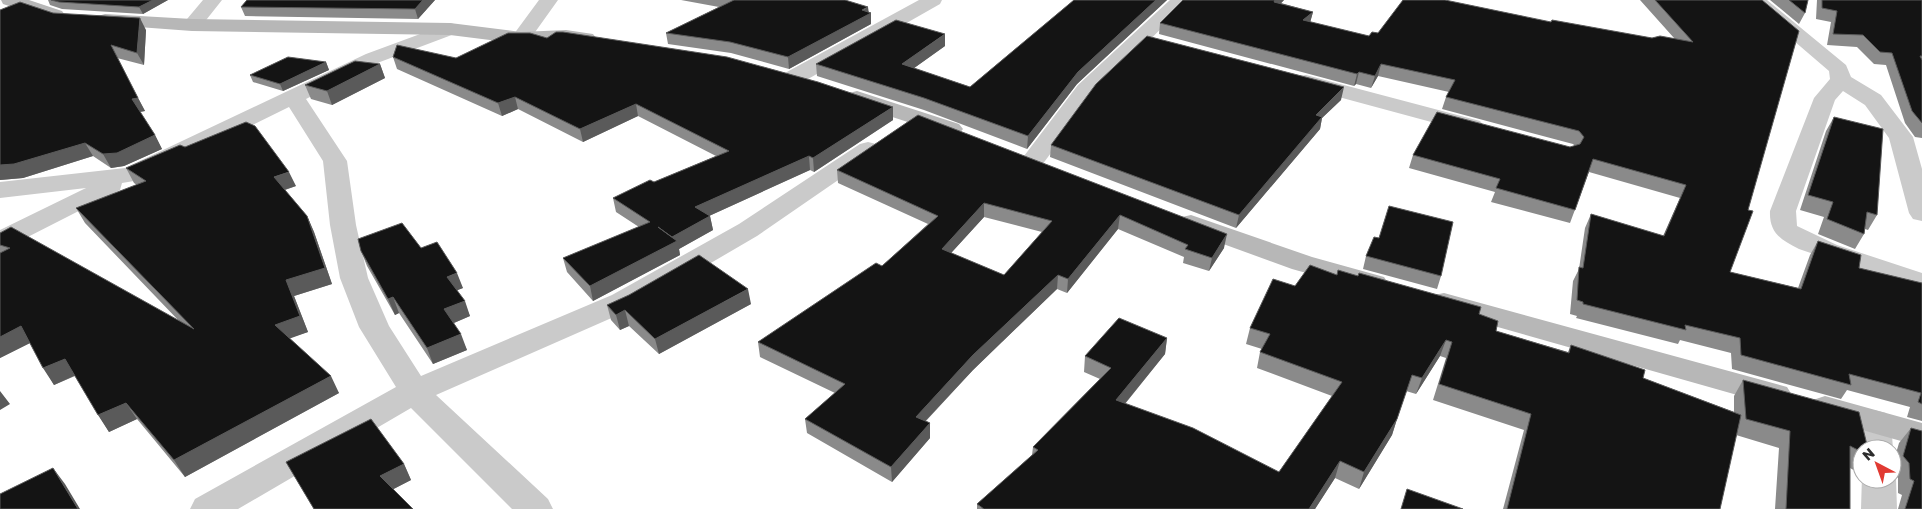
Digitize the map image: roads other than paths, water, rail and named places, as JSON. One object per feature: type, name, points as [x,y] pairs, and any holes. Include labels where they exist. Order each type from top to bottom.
[{"type":"street","points":[[10,0],[60,17],[192,25],[450,29],[521,38],[566,36],[605,41]]},
{"type":"street","points":[[192,25],[212,0]]},
{"type":"street","points":[[521,38],[549,0]]},
{"type":"street","points":[[784,76],[933,0]]},
{"type":"street","points":[[1008,150],[1042,163],[1086,90],[1152,40],[1181,0]]},
{"type":"street","points":[[1755,0],[1839,69],[1841,80],[1873,100],[1901,136],[1922,213]]},
{"type":"street","points":[[0,240],[373,58],[450,29]]},
{"type":"street","points":[[784,76],[828,88],[975,138]]},
{"type":"street","points":[[1287,76],[1488,130]]},
{"type":"street","points":[[1841,80],[1825,98],[1783,211],[1782,222],[1786,230],[1795,237],[1814,246],[1922,282]]},
{"type":"street","points":[[294,97],[335,161],[343,225],[354,278],[374,327],[415,391],[536,509]]},
{"type":"street","points":[[208,509],[415,391],[622,302],[748,230],[916,117]]},
{"type":"street","points":[[0,190],[131,175]]},
{"type":"street","points":[[1167,213],[1238,242],[1293,260],[1394,288]]},
{"type":"street","points":[[1421,296],[1875,436],[1922,435]]},
{"type":"street","points":[[1878,489],[1879,509]]}]
